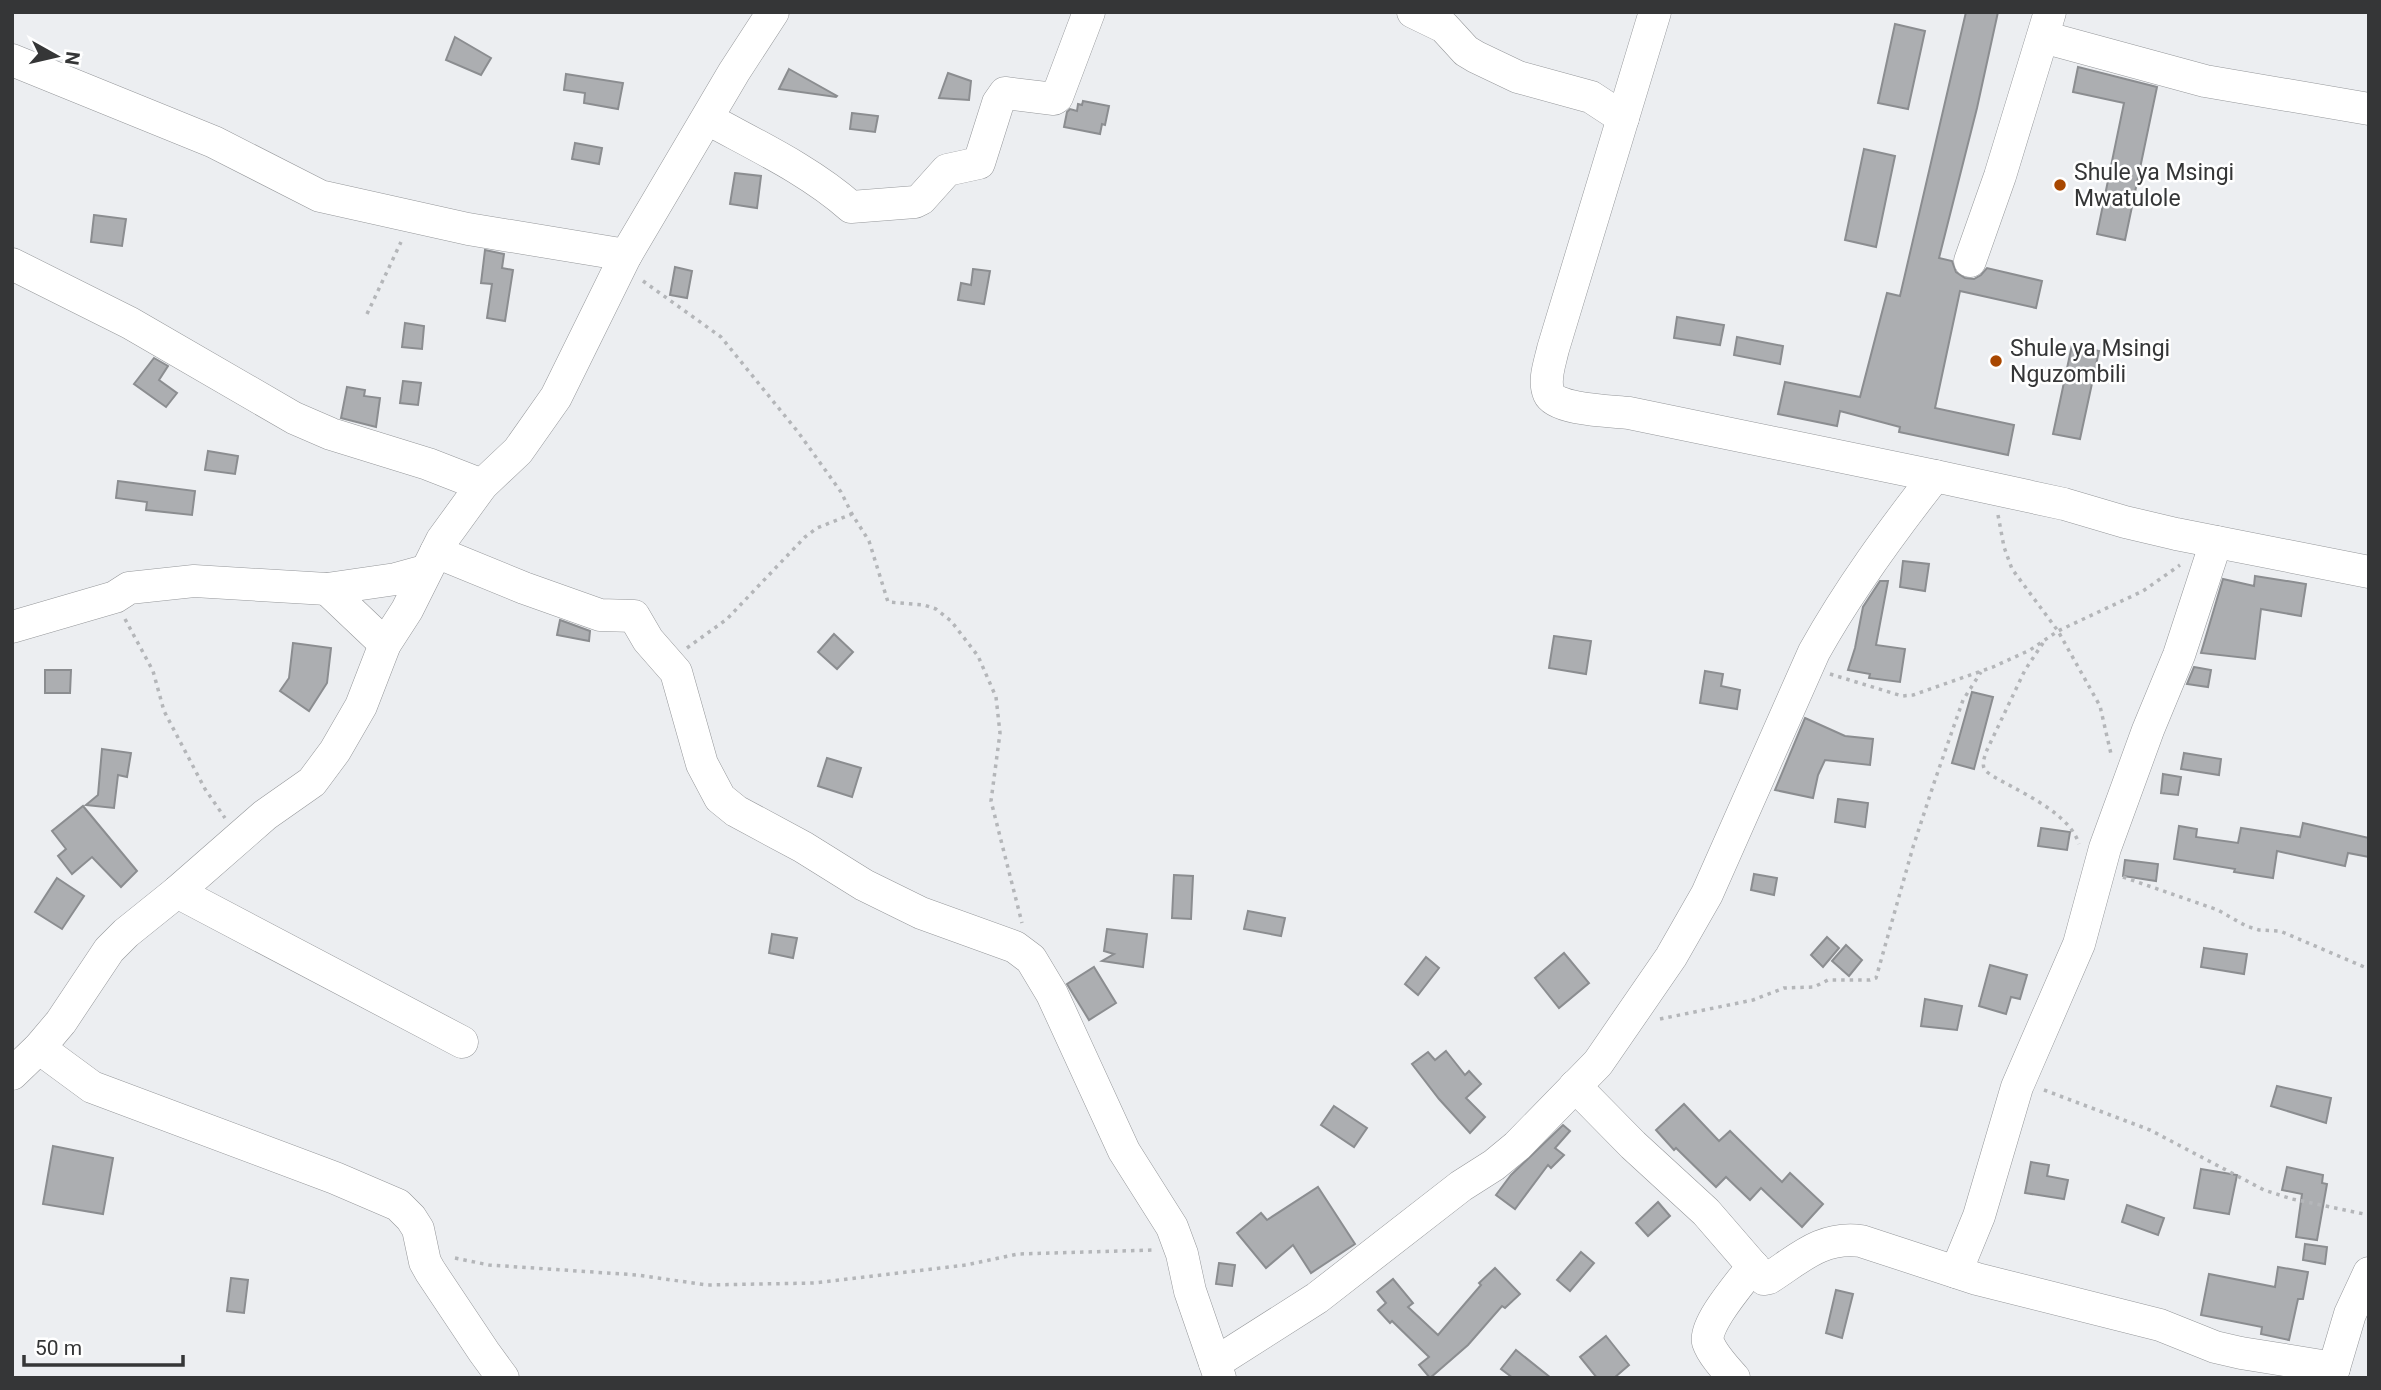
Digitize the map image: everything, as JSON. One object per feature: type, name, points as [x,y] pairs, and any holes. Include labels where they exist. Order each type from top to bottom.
[{"type":"street","points":[[12,1074],[61,1022],[109,950],[139,920],[177,892],[264,815],[312,782],[335,751],[361,706],[386,644],[407,610],[430,562],[464,508],[482,485],[517,451],[556,397],[624,260],[734,72],[773,12]]},
{"type":"street","points":[[708,120],[788,163],[835,193],[851,208],[915,202],[921,199],[947,170],[979,163],[1003,94],[1012,92],[1054,99],[1057,97],[1089,12]]},
{"type":"street","points":[[1413,12],[1444,27],[1466,51],[1476,57],[1517,77],[1591,97],[1623,118]]},
{"type":"street","points":[[1655,12],[1553,349],[1547,379],[1550,395],[1558,403],[1629,413],[1995,489],[2215,546],[2369,572]]},
{"type":"street","points":[[1970,261],[2000,176],[2046,25],[2205,81],[2369,109]]},
{"type":"street","points":[[12,60],[214,142],[320,197],[414,219],[624,260]]},
{"type":"street","points":[[12,264],[130,323],[294,418],[331,434],[428,464],[482,485]]},
{"type":"street","points":[[12,626],[115,597],[129,588],[194,581],[327,589],[396,579],[430,562],[524,588],[600,615],[634,616],[648,640],[677,673],[702,764],[720,798],[736,811],[803,847],[864,885],[921,913],[1014,947],[1031,959],[1052,994],[1125,1151],[1172,1227],[1217,1370],[1494,1165],[1517,1146],[1598,1063],[1684,937],[1707,894],[1807,667],[1831,621],[1874,555],[1935,476]]},
{"type":"street","points":[[1956,1272],[1979,1216],[2021,1076],[2079,944],[2090,860],[2179,655],[2215,546]]},
{"type":"street","points":[[327,589],[386,644]]},
{"type":"street","points":[[177,892],[462,1042]]},
{"type":"street","points":[[39,1048],[92,1087],[165,1112],[384,1197],[398,1205],[411,1218],[421,1238],[425,1262],[503,1378]]},
{"type":"street","points":[[1575,1086],[1633,1145],[1706,1212],[1763,1278],[1769,1278],[1823,1243],[1861,1241],[1978,1279],[2161,1325],[2215,1347],[2332,1373],[2350,1314],[2369,1273]]},
{"type":"street","points":[[1734,1378],[1714,1353],[1707,1333],[1712,1322],[1753,1266]]},
{"type":"path","points":[[367,314],[377,288],[414,219]]},
{"type":"path","points":[[624,260],[721,337],[799,432],[841,492],[869,541],[888,602],[924,605],[936,609],[951,621],[978,656],[996,697],[1000,733],[991,801],[1031,959]]},
{"type":"path","points":[[1995,489],[2004,547],[2012,569],[2058,631],[2100,706],[2113,760]]},
{"type":"path","points":[[669,663],[727,619],[805,537],[817,528],[852,514]]},
{"type":"path","points":[[1807,667],[1908,696],[1981,672],[2030,650],[2058,631],[2143,591],[2177,567],[2215,546]]},
{"type":"path","points":[[115,597],[153,671],[164,711],[185,752],[205,789],[238,837]]},
{"type":"path","points":[[2045,640],[2025,670],[1986,752],[1983,765],[1987,773],[2020,789],[2051,809],[2077,836],[2090,860],[2207,906],[2246,926],[2280,931],[2369,969]]},
{"type":"path","points":[[1625,1027],[1753,1000],[1784,988],[1814,987],[1828,980],[1876,978],[1935,780],[1963,700],[1981,672]]},
{"type":"path","points":[[2021,1076],[2038,1088],[2150,1130],[2264,1190],[2292,1199],[2369,1215]]},
{"type":"path","points":[[421,1238],[445,1256],[469,1261],[637,1275],[707,1285],[814,1283],[966,1265],[1018,1254],[1180,1249]]},
{"type":"building","points":[[1966,12],[1998,12],[1939,258],[1952,261],[1956,272],[1965,278],[1974,279],[1987,268],[2042,281],[2036,308],[1960,291],[1935,408],[2014,425],[2008,455],[1899,432],[1900,427],[1840,411],[1837,426],[1778,414],[1785,382],[1860,397],[1887,293],[1900,296]]},
{"type":"building","points":[[1895,24],[1925,31],[1908,109],[1878,103]]},
{"type":"building","points":[[455,37],[491,58],[481,75],[446,60]]},
{"type":"building","points":[[2078,67],[2157,87],[2125,240],[2097,234],[2124,103],[2073,92]]},
{"type":"building","points":[[789,69],[837,96],[779,89]]},
{"type":"building","points":[[948,73],[971,81],[969,100],[939,98]]},
{"type":"building","points":[[566,74],[623,83],[618,109],[584,103],[585,93],[564,90]]},
{"type":"building","points":[[1083,101],[1109,106],[1100,134],[1064,127],[1067,112],[1070,109],[1077,111],[1078,104],[1082,105]]},
{"type":"building","points":[[852,113],[878,116],[875,132],[850,129]]},
{"type":"building","points":[[575,143],[602,148],[599,164],[572,159]]},
{"type":"building","points":[[1864,149],[1895,156],[1876,247],[1845,240]]},
{"type":"building","points":[[735,173],[761,176],[757,208],[730,204]]},
{"type":"building","points":[[94,215],[126,219],[122,246],[91,242]]},
{"type":"building","points":[[485,250],[504,254],[502,268],[513,270],[505,321],[487,318],[492,284],[481,283]]},
{"type":"building","points":[[675,267],[692,271],[687,298],[670,295]]},
{"type":"building","points":[[973,269],[990,271],[984,304],[958,300],[961,283],[971,285]]},
{"type":"building","points":[[1677,317],[1724,325],[1720,345],[1674,338]]},
{"type":"building","points":[[405,323],[424,326],[422,349],[402,347]]},
{"type":"building","points":[[1737,337],[1783,346],[1780,364],[1734,355]]},
{"type":"building","points":[[2072,345],[2099,351],[2080,439],[2053,434]]},
{"type":"building","points":[[154,358],[168,366],[159,380],[177,393],[166,407],[134,384]]},
{"type":"building","points":[[403,381],[421,383],[418,405],[400,403]]},
{"type":"building","points":[[347,387],[365,390],[364,396],[380,398],[376,427],[341,418]]},
{"type":"building","points":[[208,451],[238,456],[235,474],[205,470]]},
{"type":"building","points":[[118,481],[195,491],[192,515],[146,510],[147,502],[116,498]]},
{"type":"building","points":[[1903,561],[1929,564],[1925,591],[1900,587]]},
{"type":"building","points":[[2255,576],[2306,584],[2301,616],[2261,609],[2255,659],[2201,653],[2223,579],[2254,586]]},
{"type":"building","points":[[1880,581],[1888,581],[1876,645],[1905,649],[1900,682],[1869,678],[1870,674],[1848,670],[1863,607]]},
{"type":"building","points":[[560,620],[590,631],[589,641],[557,635]]},
{"type":"building","points":[[834,634],[853,652],[837,669],[818,652]]},
{"type":"building","points":[[1554,636],[1591,641],[1586,674],[1549,668]]},
{"type":"building","points":[[293,643],[331,648],[327,683],[309,711],[280,691],[289,678]]},
{"type":"building","points":[[2194,667],[2211,670],[2208,687],[2187,684]]},
{"type":"building","points":[[45,670],[71,670],[70,693],[45,693]]},
{"type":"building","points":[[1705,671],[1723,674],[1721,686],[1740,690],[1737,709],[1700,703]]},
{"type":"building","points":[[1972,692],[1993,697],[1974,769],[1952,763]]},
{"type":"building","points":[[1805,718],[1845,736],[1873,739],[1870,765],[1825,760],[1818,775],[1813,798],[1775,790]]},
{"type":"building","points":[[102,749],[131,753],[127,777],[118,775],[114,808],[86,805],[98,795]]},
{"type":"building","points":[[2184,753],[2221,759],[2219,775],[2181,769]]},
{"type":"building","points":[[827,758],[861,768],[852,797],[818,786]]},
{"type":"building","points":[[2163,774],[2181,777],[2178,795],[2161,793]]},
{"type":"building","points":[[1838,799],[1868,803],[1865,827],[1835,822]]},
{"type":"building","points":[[83,806],[137,871],[121,887],[92,857],[72,874],[58,856],[66,849],[52,831]]},
{"type":"building","points":[[2303,823],[2369,838],[2369,857],[2348,853],[2345,866],[2277,851],[2273,878],[2174,859],[2179,826],[2197,829],[2196,837],[2238,843],[2241,828],[2300,837]]},
{"type":"building","points":[[2041,828],[2070,832],[2067,850],[2038,846]]},
{"type":"building","points":[[2125,860],[2158,864],[2156,881],[2123,876]]},
{"type":"building","points":[[1754,874],[1777,878],[1774,895],[1751,890]]},
{"type":"building","points":[[1174,875],[1193,876],[1191,919],[1172,918]]},
{"type":"building","points":[[57,878],[84,896],[62,929],[35,912]]},
{"type":"building","points":[[1248,911],[1285,918],[1281,936],[1244,929]]},
{"type":"building","points":[[1107,929],[1147,934],[1143,967],[1102,961],[1114,954],[1104,951]]},
{"type":"building","points":[[772,934],[797,938],[793,958],[769,953]]},
{"type":"building","points":[[1827,937],[1839,948],[1823,967],[1811,955]]},
{"type":"building","points":[[1846,945],[1862,960],[1849,976],[1832,961]]},
{"type":"building","points":[[2204,948],[2247,954],[2244,974],[2201,967]]},
{"type":"building","points":[[1564,953],[1589,983],[1559,1008],[1535,978]]},
{"type":"building","points":[[1426,957],[1439,968],[1418,995],[1405,984]]},
{"type":"building","points":[[1990,965],[2027,975],[2020,999],[2011,997],[2006,1014],[1979,1006]]},
{"type":"building","points":[[1094,967],[1116,1003],[1089,1020],[1067,984]]},
{"type":"building","points":[[1925,999],[1962,1006],[1957,1030],[1921,1026]]},
{"type":"building","points":[[1446,1051],[1465,1075],[1469,1071],[1481,1084],[1466,1098],[1485,1117],[1470,1133],[1412,1064],[1428,1052],[1435,1060]]},
{"type":"building","points":[[2277,1086],[2331,1098],[2326,1123],[2271,1106]]},
{"type":"building","points":[[1684,1104],[1719,1141],[1730,1131],[1782,1182],[1790,1173],[1823,1204],[1802,1227],[1761,1188],[1750,1200],[1726,1177],[1716,1187],[1676,1148],[1674,1150],[1656,1130]]},
{"type":"building","points":[[1334,1106],[1367,1128],[1354,1147],[1321,1125]]},
{"type":"building","points":[[1563,1125],[1570,1131],[1555,1148],[1564,1155],[1551,1168],[1548,1165],[1515,1209],[1496,1195],[1511,1175]]},
{"type":"building","points":[[53,1146],[113,1158],[103,1214],[43,1204]]},
{"type":"building","points":[[2031,1162],[2049,1165],[2047,1176],[2068,1180],[2064,1199],[2025,1193]]},
{"type":"building","points":[[2287,1167],[2323,1175],[2322,1183],[2327,1184],[2317,1240],[2296,1237],[2302,1194],[2282,1190]]},
{"type":"building","points":[[2201,1169],[2237,1175],[2229,1214],[2194,1208]]},
{"type":"building","points":[[1318,1187],[1355,1244],[1311,1273],[1293,1245],[1266,1268],[1237,1233],[1261,1213],[1267,1220]]},
{"type":"building","points":[[1658,1202],[1670,1216],[1648,1236],[1636,1223]]},
{"type":"building","points":[[2127,1205],[2164,1218],[2158,1235],[2122,1222]]},
{"type":"building","points":[[2305,1244],[2327,1247],[2325,1264],[2303,1260]]},
{"type":"building","points":[[1581,1252],[1594,1263],[1570,1291],[1557,1280]]},
{"type":"building","points":[[1219,1263],[1235,1265],[1232,1286],[1216,1284]]},
{"type":"building","points":[[2278,1267],[2308,1272],[2303,1299],[2298,1299],[2289,1340],[2261,1334],[2262,1327],[2201,1315],[2209,1274],[2275,1287]]},
{"type":"building","points":[[1495,1268],[1520,1294],[1505,1308],[1502,1306],[1468,1345],[1430,1378],[1419,1365],[1429,1357],[1378,1310],[1386,1303],[1377,1292],[1393,1279],[1413,1303],[1408,1307],[1438,1335],[1481,1285],[1479,1283]]},
{"type":"building","points":[[231,1278],[248,1280],[244,1313],[227,1311]]},
{"type":"building","points":[[1836,1290],[1853,1294],[1842,1338],[1826,1333]]},
{"type":"building","points":[[1606,1336],[1629,1365],[1614,1378],[1597,1378],[1580,1357]]},
{"type":"building","points":[[1516,1350],[1551,1378],[1513,1378],[1501,1369]]},
{"type":"place","name":"Shule ya Msingi Mwatulole","points":[[2060,185]]},
{"type":"place","name":"Shule ya Msingi Nguzombili","points":[[1996,361]]}]
